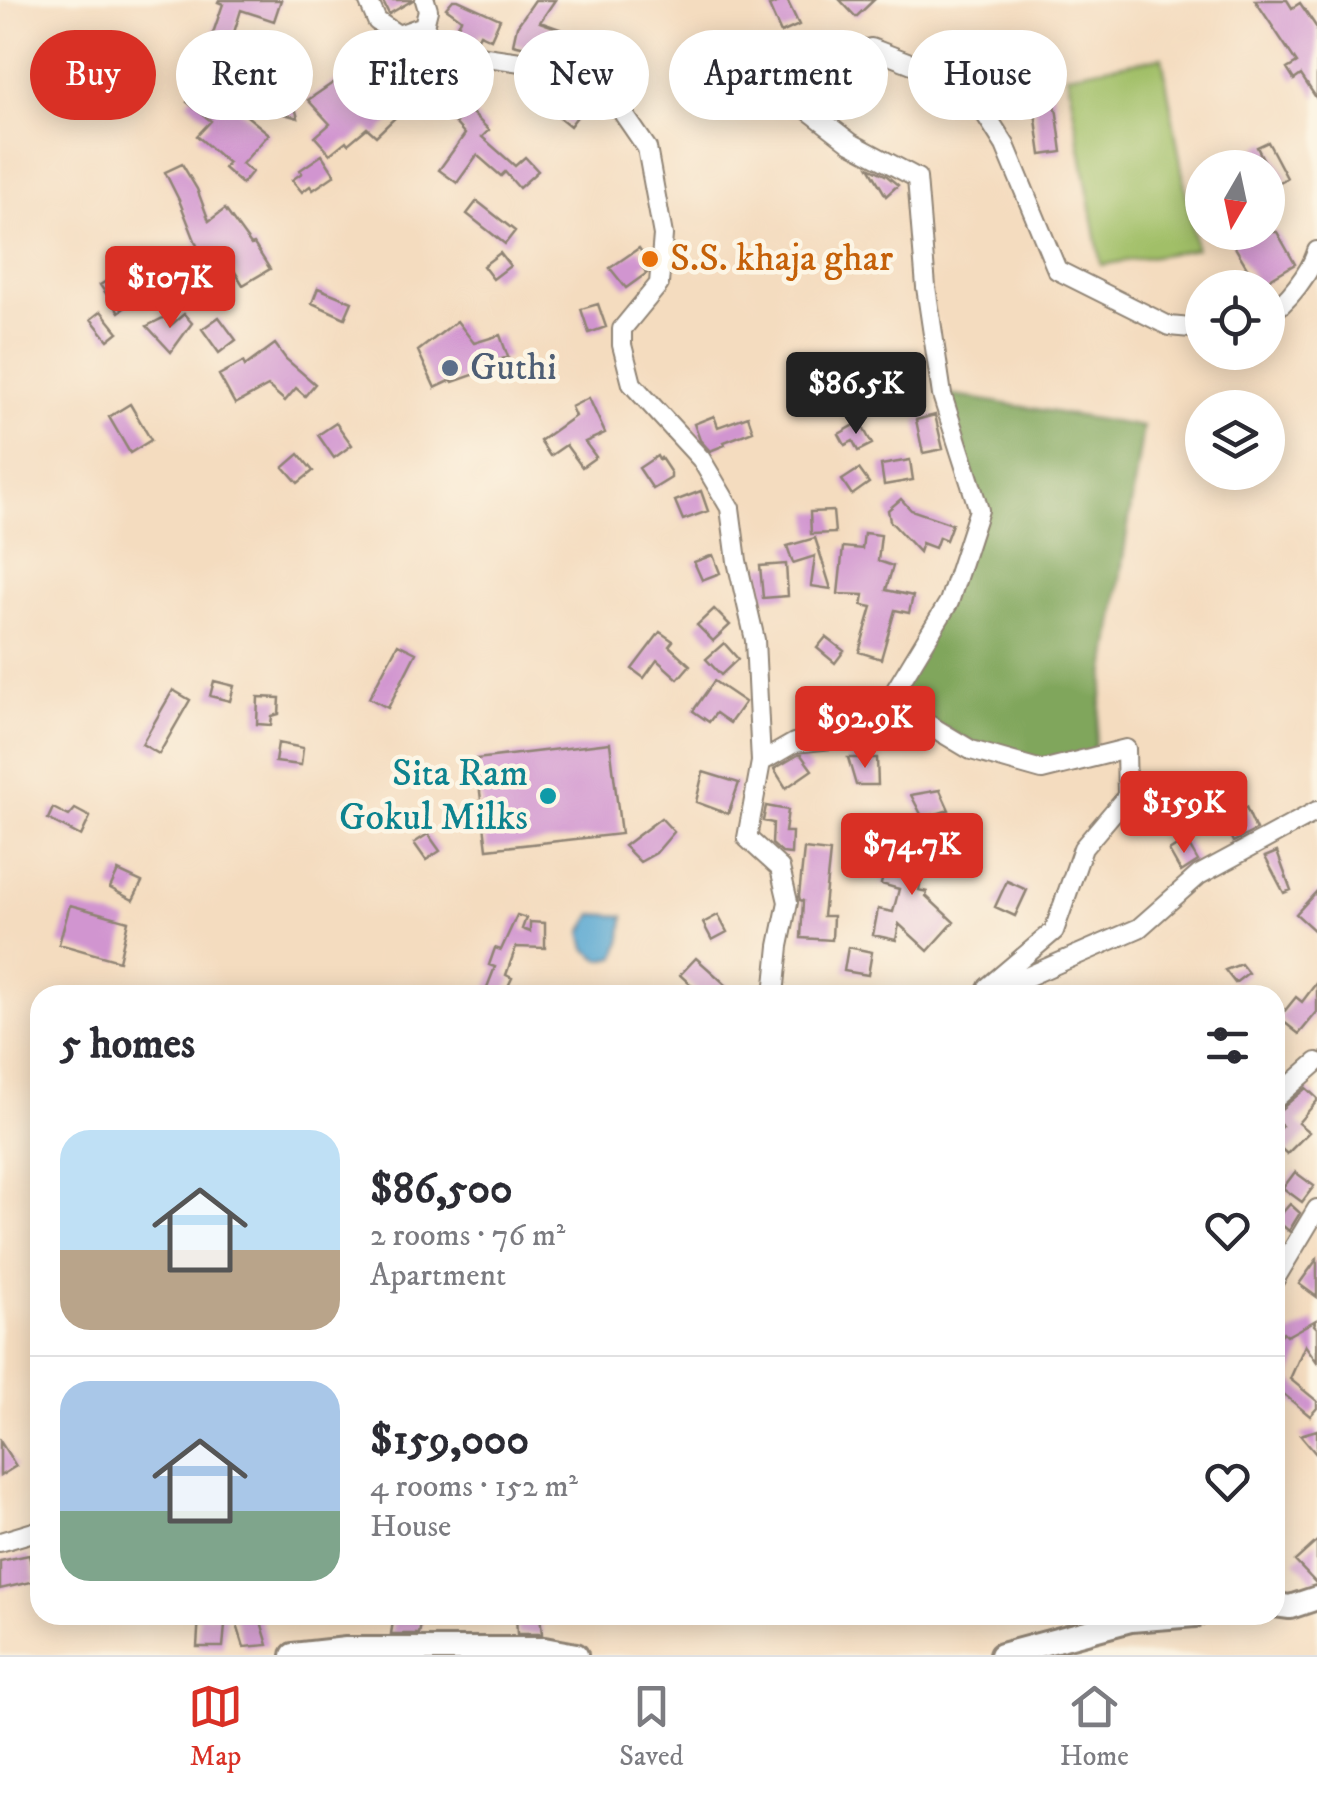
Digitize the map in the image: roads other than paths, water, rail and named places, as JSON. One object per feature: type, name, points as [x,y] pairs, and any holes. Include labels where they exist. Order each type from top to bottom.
[{"type":"street","points":[[368,0],[377,21],[390,30]]},
{"type":"street","points":[[425,0],[428,10],[424,26],[435,44],[458,54],[563,68],[612,97],[646,148],[663,235],[660,284],[622,328],[622,345],[632,384],[701,459],[730,508],[737,561],[756,640],[761,762],[747,838],[780,868],[788,902],[775,985]]},
{"type":"street","points":[[412,30],[424,26]]},
{"type":"street","points":[[761,762],[794,743],[842,738],[889,701],[949,602],[979,510],[942,395],[926,287],[918,178],[851,143],[803,106],[807,64],[871,48],[938,74],[979,104],[1005,145],[1058,270],[1170,326],[1185,327]]},
{"type":"street","points":[[1285,299],[1313,266],[1317,251]]},
{"type":"street","points":[[889,701],[971,750],[1042,770],[1126,749],[1127,796],[1083,848],[1054,931],[990,985]]},
{"type":"street","points":[[1007,985],[1139,928],[1199,875],[1317,812]]},
{"type":"street","points":[[1285,1090],[1317,1062]]},
{"type":"street","points":[[1285,1262],[1317,1209]]},
{"type":"street","points":[[0,1542],[30,1533]]},
{"type":"street","points":[[1285,1606],[1317,1598]]},
{"type":"street","points":[[1088,1630],[1095,1625]]},
{"type":"street","points":[[1001,1655],[1110,1625]]},
{"type":"street","points":[[293,1655],[346,1649],[544,1649],[576,1655]]},
{"type":"water","points":[[593,914],[624,916],[616,957],[600,960],[586,949],[582,932]]},
{"type":"place","name":"S.S. khaja ghar","points":[[650,259]]},
{"type":"place","name":"Guthi","points":[[450,368]]},
{"type":"place","name":"Sita Ram Gokul Milks","points":[[548,796]]}]
